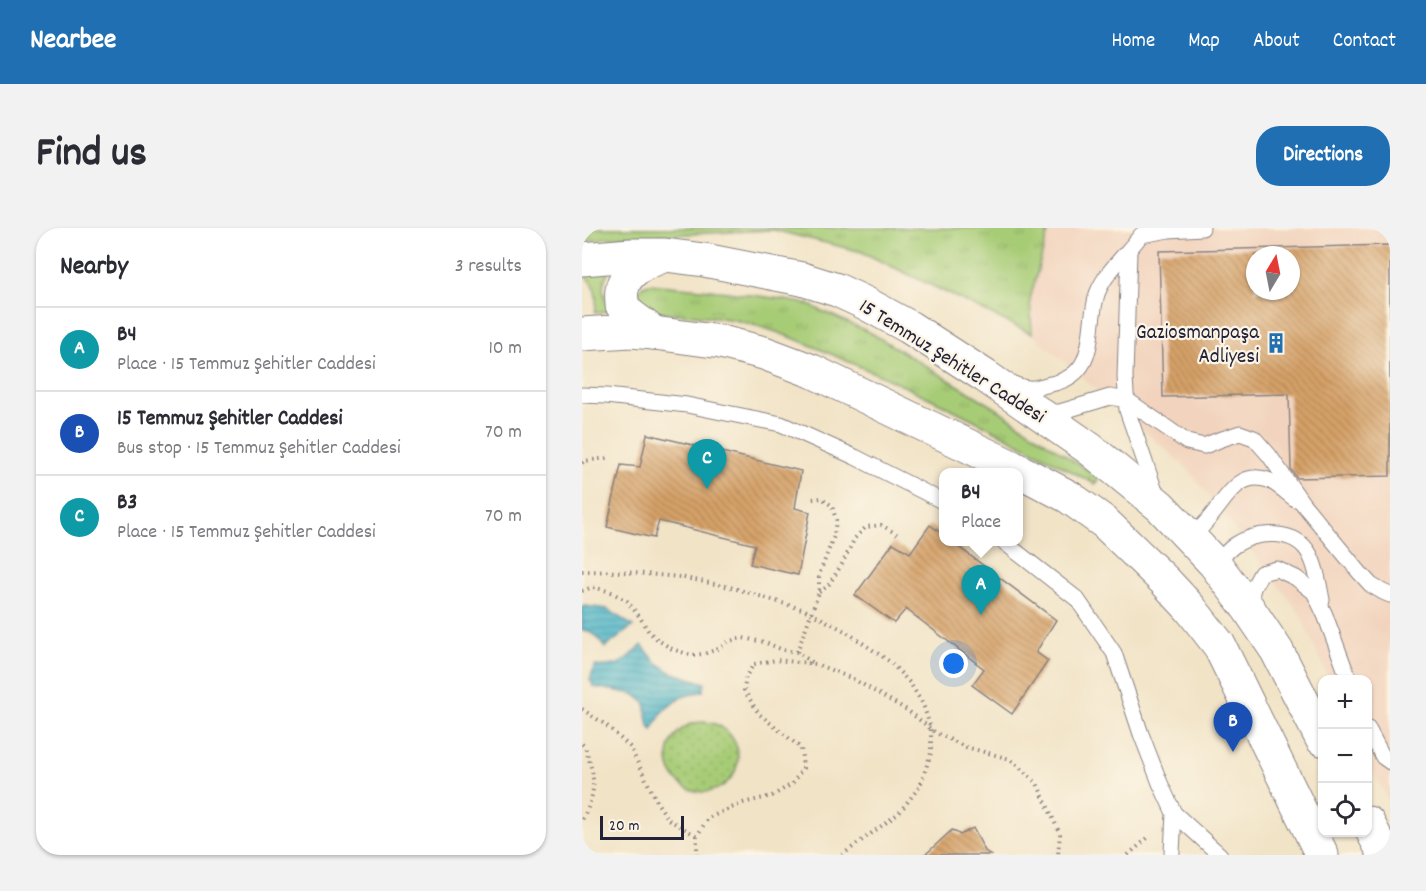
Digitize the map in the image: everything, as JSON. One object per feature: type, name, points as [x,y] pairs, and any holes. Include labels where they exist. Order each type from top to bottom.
[{"type":"main road","name":"15 Temmuz Şehitler Caddesi","points":[[582,259],[664,255],[780,274],[837,290],[909,327],[1090,448],[1160,506],[1215,564],[1248,608],[1277,651],[1318,729]]},
{"type":"main road","points":[[654,333],[630,315],[622,305],[622,287],[630,274],[644,263],[664,255]]},
{"type":"main road","points":[[582,334],[631,331],[654,333],[732,345],[764,353],[812,371],[1014,468]]},
{"type":"main road","points":[[1023,473],[1069,497],[1104,522],[1165,581],[1219,645],[1322,855]]},
{"type":"main road","points":[[1372,831],[1384,855]]},
{"type":"lane","points":[[985,376],[1028,388],[1063,381],[1079,370],[1088,350],[1098,293],[1108,273],[1141,235],[1202,228]]},
{"type":"lane","points":[[1129,251],[1125,377],[1127,410],[1160,506]]},
{"type":"lane","points":[[582,396],[606,396],[687,405],[781,424],[855,457],[939,499]]},
{"type":"lane","points":[[1037,412],[1060,412],[1110,397],[1127,400],[1187,442],[1204,446],[1240,433],[1254,438],[1303,504],[1371,585],[1390,595]]},
{"type":"lane","points":[[1190,539],[1212,515],[1230,490],[1251,478],[1268,480],[1303,504]]},
{"type":"lane","points":[[1215,564],[1235,545],[1260,535],[1285,535],[1300,543],[1310,554],[1316,570],[1325,615]]},
{"type":"lane","points":[[1009,546],[1077,599],[1114,653],[1141,734],[1174,813],[1220,855]]},
{"type":"lane","points":[[1248,608],[1252,588],[1261,573],[1277,569],[1296,578],[1314,592],[1347,675]]},
{"type":"lane","points":[[1372,736],[1383,757],[1390,762]]},
{"type":"lane","points":[[1171,854],[1174,813]]},
{"type":"path","points":[[582,463],[608,458]]},
{"type":"path","points":[[797,652],[819,592],[819,575],[834,536],[836,520],[832,506],[822,498],[812,499]]},
{"type":"path","points":[[819,592],[828,586],[855,538],[866,527],[881,525],[897,534]]},
{"type":"path","points":[[977,546],[990,555]]},
{"type":"path","points":[[582,571],[680,577],[730,587],[811,613],[845,631],[889,661],[910,683],[923,704],[931,729],[932,753],[920,786],[898,813],[842,855]]},
{"type":"path","points":[[582,591],[593,587],[611,592],[627,601],[649,632],[658,640],[672,649],[691,655],[704,654],[718,649],[729,641],[743,638],[797,652],[816,664],[853,679],[907,710],[936,733],[966,747],[1010,759],[1037,783],[1060,834],[1058,855]]},
{"type":"path","points":[[697,855],[697,836],[708,818],[743,803],[772,796],[792,784],[802,768],[801,748],[759,714],[744,690],[746,676],[754,664],[776,660],[816,664]]},
{"type":"path","points":[[582,709],[606,724],[630,747],[657,804],[669,820],[697,836]]},
{"type":"path","points":[[582,744],[593,771],[590,805],[582,820]]},
{"type":"path","points":[[1128,855],[1153,834]]},
{"type":"path","points":[[582,848],[586,855]]},
{"type":"shaded area","points":[[1049,228],[1390,228],[1390,802],[1372,773],[1372,675],[1327,675],[1299,612],[1187,468],[1032,334],[1030,299]]},
{"type":"green space","points":[[582,228],[1049,228],[1030,299],[1032,334],[862,252],[774,230],[605,238],[582,242]]},
{"type":"green space","points":[[609,271],[603,286],[609,311],[595,313],[595,291],[582,273]]},
{"type":"green space","points":[[649,284],[711,290],[807,304],[871,333],[994,407],[1099,478],[1095,484],[916,391],[780,333],[734,320],[647,312],[638,299],[638,292],[643,286]]},
{"type":"green space","points":[[710,722],[723,728],[732,737],[736,743],[738,757],[736,771],[728,782],[717,790],[696,792],[678,782],[670,771],[668,750],[678,732],[689,724]]},
{"type":"water","points":[[582,607],[607,609],[633,626],[605,648],[593,634],[582,631]]},
{"type":"water","points":[[642,645],[656,662],[671,672],[705,683],[703,691],[682,697],[663,711],[652,730],[649,727],[645,703],[634,694],[594,687],[590,680],[595,666],[610,666],[622,662]]},
{"type":"building","name":"Gaziosmanpaşa Adliyesi","points":[[1390,245],[1390,476],[1297,478],[1291,470],[1289,394],[1163,397],[1159,251],[1246,249],[1246,300],[1300,300],[1300,247]]},
{"type":"building","points":[[647,434],[801,471],[795,508],[810,512],[798,575],[750,564],[755,545],[659,521],[654,538],[607,527],[621,465],[640,467]]},
{"type":"building","points":[[930,525],[939,531],[939,546],[957,546],[1056,620],[1036,652],[1048,661],[1012,714],[972,685],[984,669],[906,609],[894,623],[855,595],[893,543],[910,553]]},
{"type":"building","points":[[973,828],[985,851],[991,855],[923,855],[952,830],[960,835]]},
{"type":"place","name":"Gaziosmanpaşa Adliyesi","points":[[1276,343]]},
{"type":"place","name":"B3","points":[[707,489]]},
{"type":"place","name":"B4","points":[[981,615]]},
{"type":"place","name":"15 Temmuz Şehitler Caddesi","points":[[1233,752]]}]
